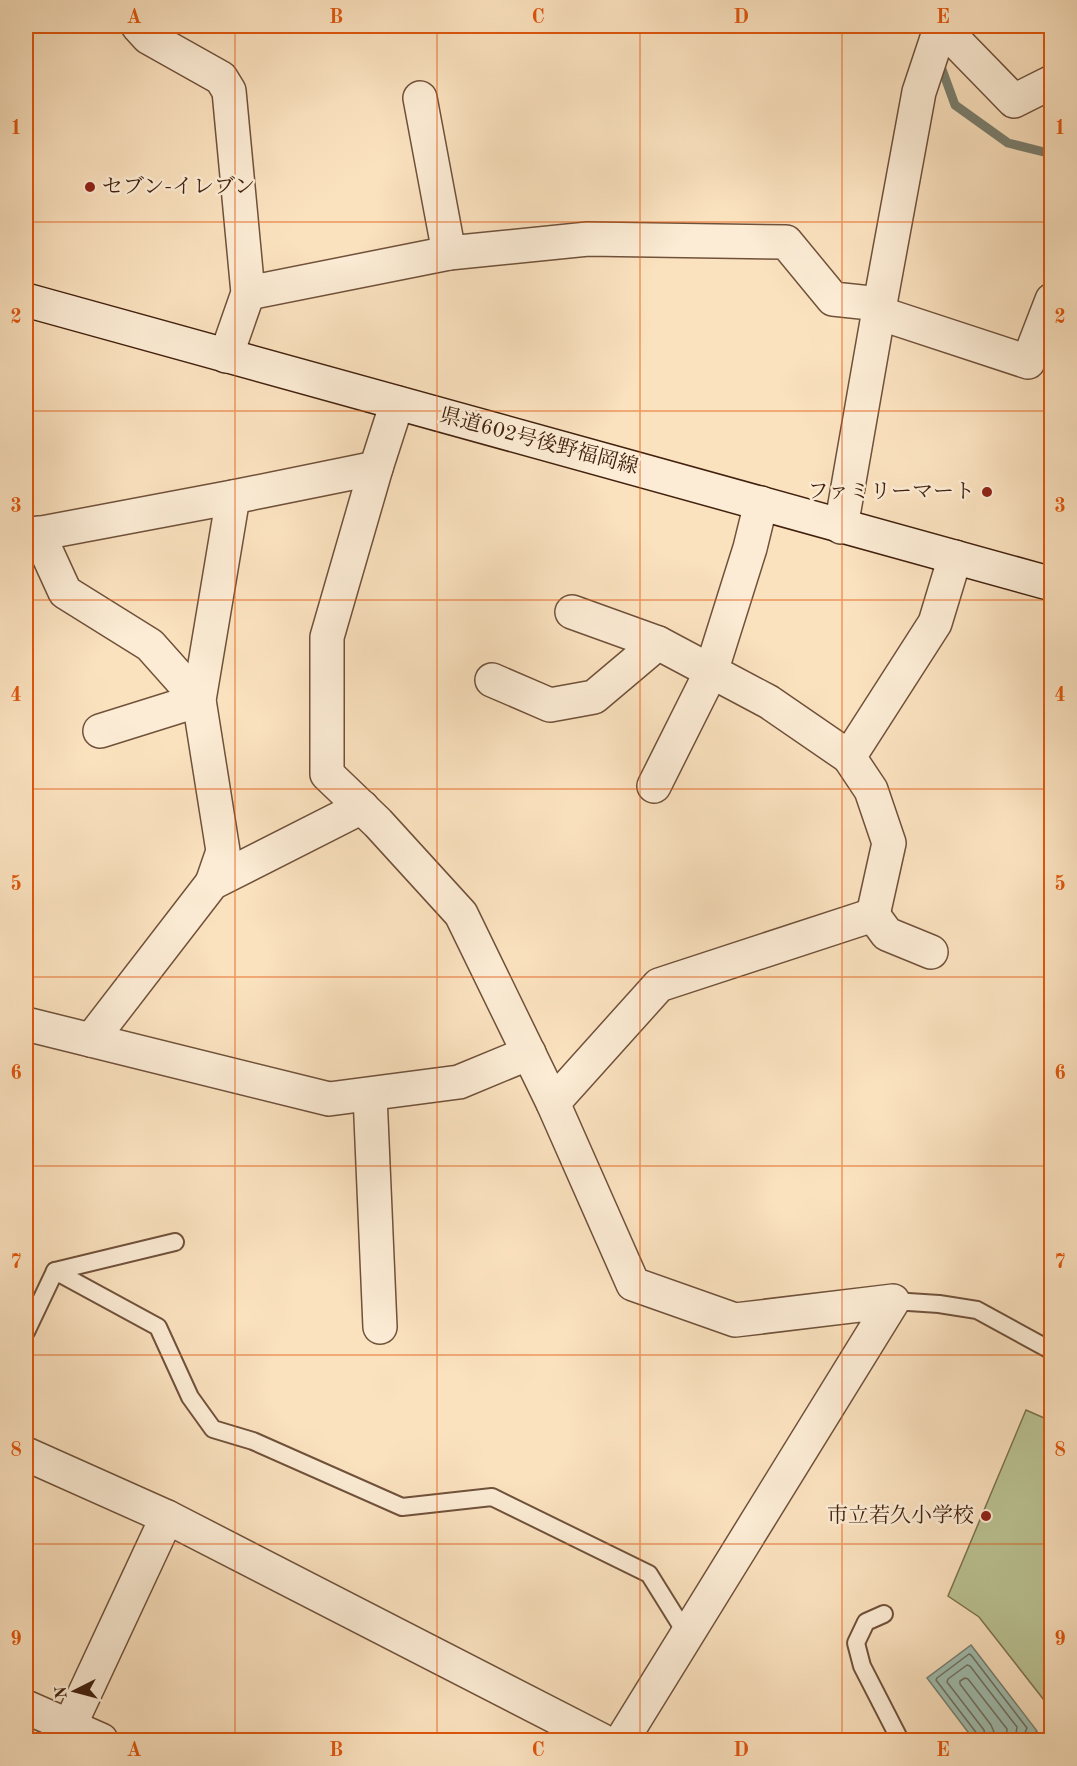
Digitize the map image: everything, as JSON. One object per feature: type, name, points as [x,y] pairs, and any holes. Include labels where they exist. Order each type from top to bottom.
[{"type":"street","points":[[138,26],[148,37],[221,78],[229,91],[248,293],[226,356]]},
{"type":"street","points":[[841,527],[919,92],[941,26],[1014,101],[1052,82]]},
{"type":"street","points":[[420,98],[449,253]]},
{"type":"street","points":[[248,293],[449,253],[588,239],[786,242],[833,299],[879,309],[1028,362],[1052,300]]},
{"type":"street","name":"県道602号後野福岡線","points":[[26,300],[1052,584]]},
{"type":"street","points":[[397,403],[327,637],[327,774],[362,807],[461,914],[553,1103],[633,1284],[735,1320],[893,1301]]},
{"type":"street","points":[[199,700],[150,645],[65,592],[32,534],[376,468]]},
{"type":"street","points":[[91,1040],[212,883],[223,851],[199,700],[233,497]]},
{"type":"street","points":[[654,786],[711,672],[750,548],[760,503]]},
{"type":"street","points":[[849,757],[935,623],[955,557]]},
{"type":"street","points":[[572,612],[658,643],[769,702],[849,757],[871,790],[889,843],[873,915],[887,934],[932,952]]},
{"type":"street","points":[[492,680],[550,705],[594,697],[658,643]]},
{"type":"street","points":[[100,731],[199,700]]},
{"type":"street","points":[[212,883],[362,807]]},
{"type":"street","points":[[553,1103],[659,985],[873,915]]},
{"type":"street","points":[[26,1024],[329,1099],[459,1082],[529,1053]]},
{"type":"street","points":[[370,1095],[380,1327]]},
{"type":"street","points":[[622,1740],[893,1301]]},
{"type":"street","points":[[26,1454],[167,1517],[601,1740]]},
{"type":"street","points":[[66,1733],[167,1517]]},
{"type":"street","points":[[26,1707],[66,1733],[101,1740]]},
{"type":"lane","points":[[55,1271],[175,1242]]},
{"type":"lane","points":[[26,1332],[55,1271]]},
{"type":"lane","points":[[55,1271],[158,1328],[190,1397],[213,1429],[254,1441],[402,1507],[492,1497],[649,1574],[687,1635]]},
{"type":"lane","points":[[893,1301],[939,1304],[977,1310],[1052,1352]]},
{"type":"lane","points":[[884,1614],[866,1622],[856,1643],[862,1666],[900,1740]]},
{"type":"green space","points":[[1026,1410],[1051,1421],[1051,1709],[979,1617],[948,1596]]},
{"type":"water","points":[[971,1645],[1037,1731],[1025,1740],[974,1740],[927,1678]]},
{"type":"waterway","points":[[939,61],[955,105],[1008,143],[1052,154]]},
{"type":"place","name":"セブン-イレブン","points":[[90,187]]},
{"type":"place","name":"ファミリーマート","points":[[987,492]]},
{"type":"place","name":"市立若久小学校","points":[[986,1516]]}]
